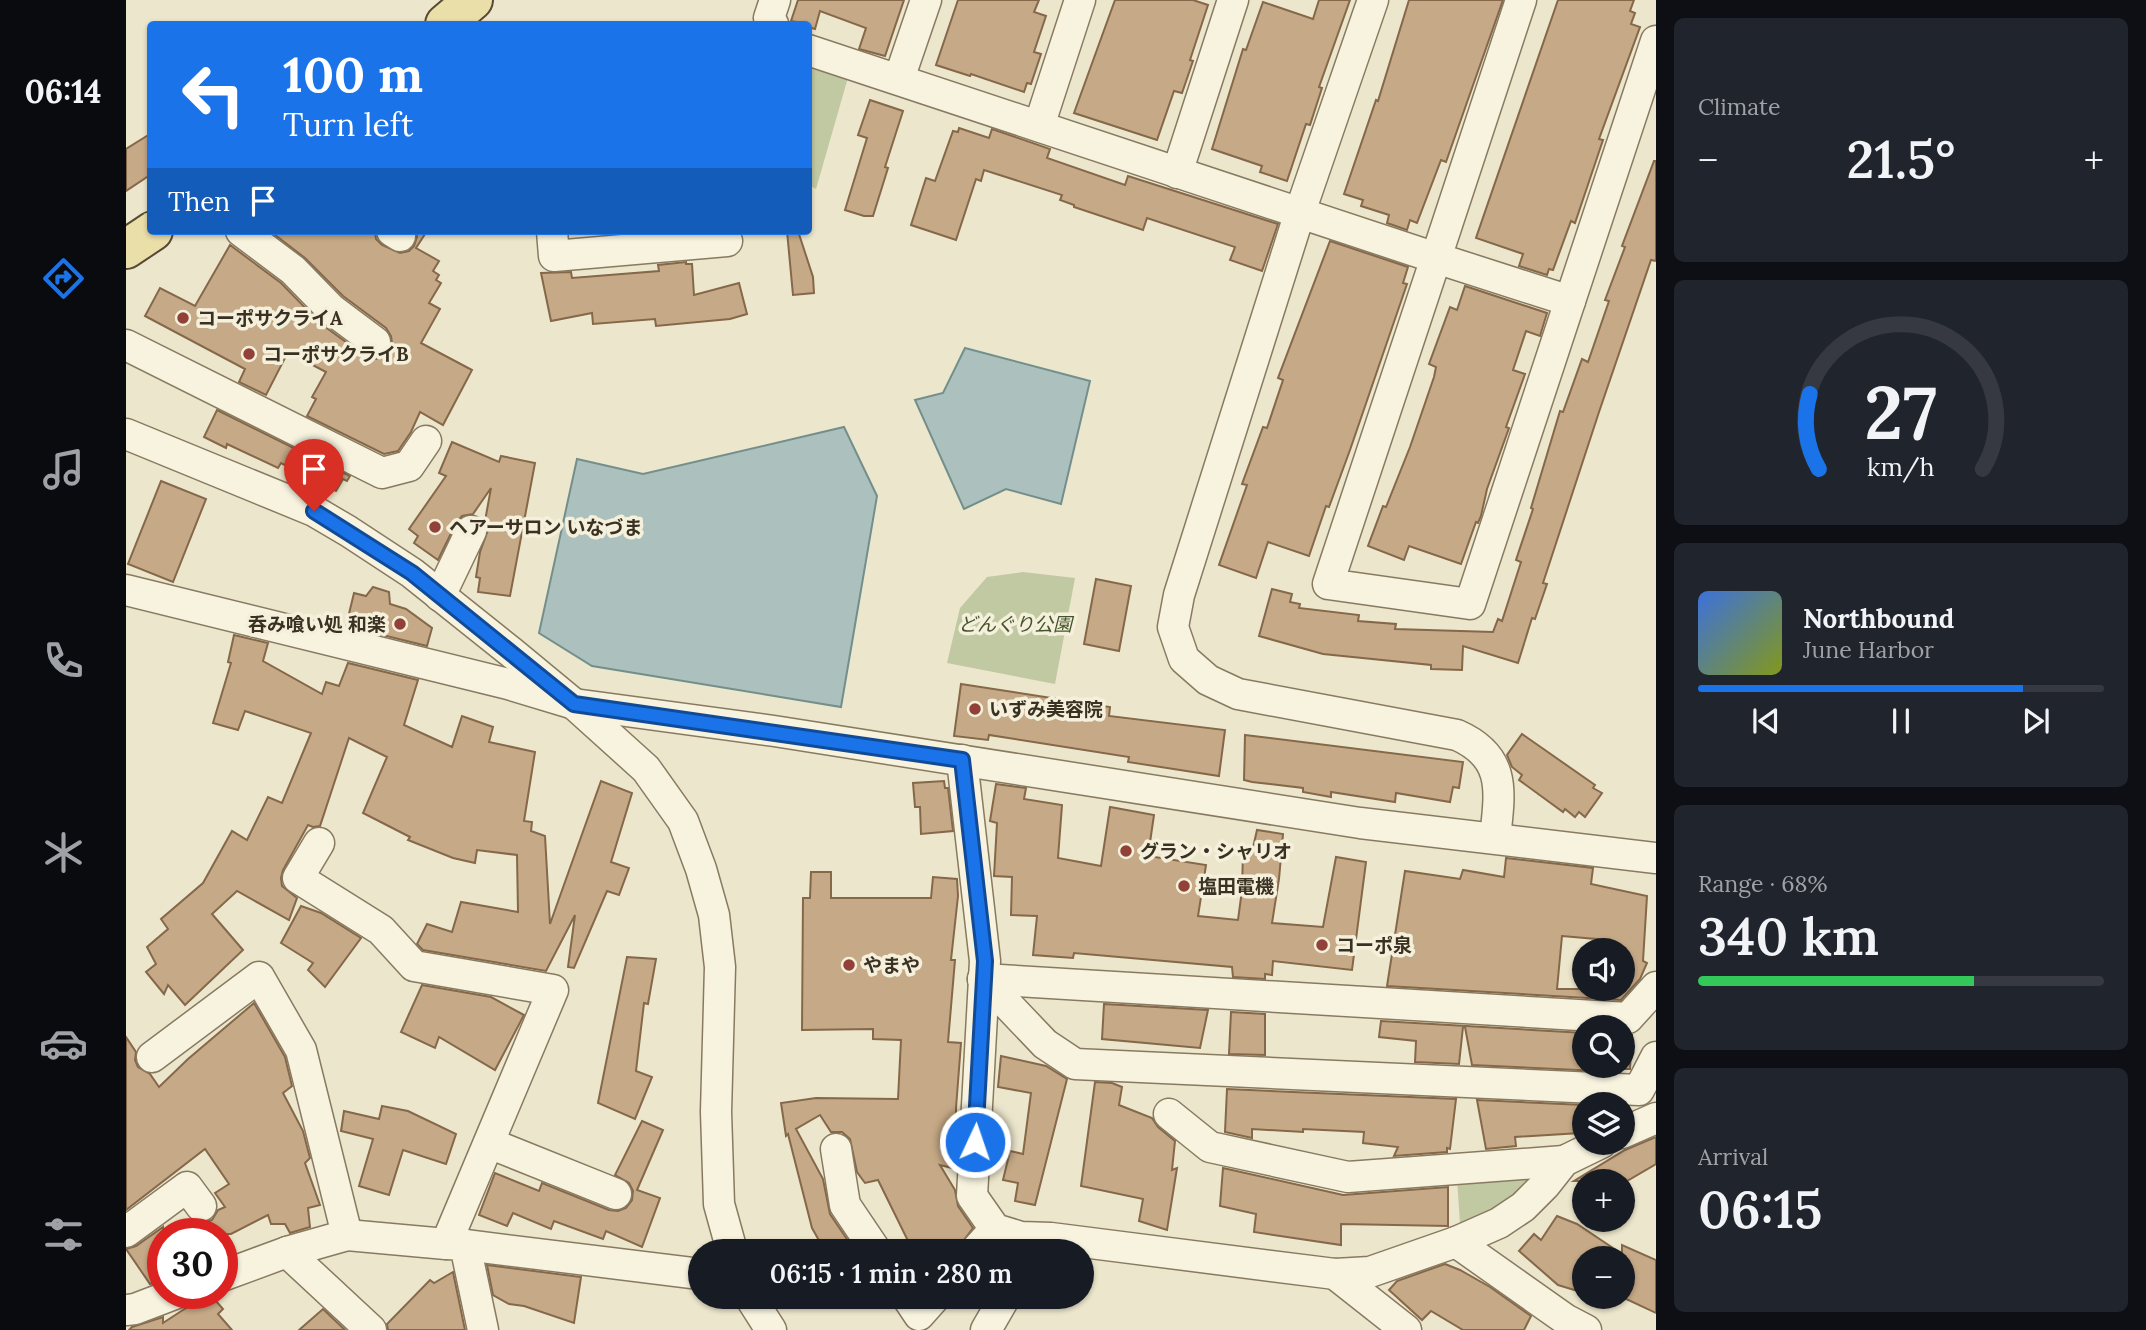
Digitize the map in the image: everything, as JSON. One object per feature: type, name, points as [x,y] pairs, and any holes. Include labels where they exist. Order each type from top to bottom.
[{"type":"main road","points":[[448,21],[473,0]]},
{"type":"main road","points":[[126,249],[147,235]]},
{"type":"street","points":[[771,21],[769,18],[775,0]]},
{"type":"street","points":[[899,79],[926,0]]},
{"type":"street","points":[[1039,126],[1080,0]]},
{"type":"street","points":[[1177,173],[1233,0]]},
{"type":"street","points":[[1373,0],[1300,212],[1179,594],[1173,627],[1184,659],[1208,680],[1238,694],[1444,733],[1472,742],[1486,755],[1496,770],[1500,792],[1495,838]]},
{"type":"street","points":[[1521,0],[1328,583],[1471,604],[1656,41]]},
{"type":"street","points":[[812,51],[1570,301]]},
{"type":"street","points":[[245,235],[293,270],[331,309],[375,342]]},
{"type":"street","points":[[552,235],[554,256],[727,241]]},
{"type":"street","points":[[126,345],[382,473],[409,466],[426,441]]},
{"type":"street","points":[[126,434],[314,511],[412,573],[574,704],[646,769],[683,821],[701,869],[713,915],[720,967],[716,1112],[719,1205],[729,1239]]},
{"type":"street","points":[[440,596],[471,531]]},
{"type":"street","points":[[126,590],[508,684],[574,704],[962,760],[1360,823],[1656,858]]},
{"type":"street","points":[[962,760],[985,961],[972,1196],[1011,1239],[1059,1239]]},
{"type":"street","points":[[319,843],[298,878],[381,930],[414,966],[553,990],[489,1143],[456,1245],[483,1330]]},
{"type":"street","points":[[152,1057],[259,977],[301,1050],[347,1235]]},
{"type":"street","points":[[983,979],[1628,1018],[1656,986]]},
{"type":"street","points":[[983,979],[1045,1044],[1075,1064],[1639,1090],[1656,1057]]},
{"type":"street","points":[[1168,1114],[1210,1146],[1348,1177],[1564,1161],[1576,1155]]},
{"type":"street","points":[[1635,1127],[1656,1118]]},
{"type":"street","points":[[489,1143],[616,1194]]},
{"type":"street","points":[[836,1149],[845,1205],[868,1239]]},
{"type":"street","points":[[1094,1243],[1335,1274],[1370,1272],[1456,1242],[1499,1223],[1523,1208],[1564,1161]]},
{"type":"street","points":[[126,1232],[187,1188],[201,1206]]},
{"type":"street","points":[[238,1270],[287,1252],[347,1235],[688,1273]]},
{"type":"street","points":[[1456,1242],[1565,1319],[1586,1330]]},
{"type":"street","points":[[287,1252],[371,1330]]},
{"type":"street","points":[[1335,1274],[1406,1330]]},
{"type":"street","points":[[758,1309],[771,1330]]},
{"type":"street","points":[[986,1330],[998,1309]]},
{"type":"green space","points":[[812,63],[849,74],[816,189],[812,187]]},
{"type":"green space","name":"どんぐり公園","points":[[1023,572],[1075,578],[1055,684],[947,663],[960,608],[987,577]]},
{"type":"green space","points":[[1529,1171],[1534,1179],[1508,1200],[1481,1217],[1460,1224],[1457,1178]]},
{"type":"shaded area","points":[[965,348],[1090,381],[1061,504],[1006,489],[964,509],[915,400],[943,393]]},
{"type":"shaded area","points":[[844,427],[877,496],[841,707],[592,666],[539,633],[577,459],[643,474]]},
{"type":"building","points":[[798,0],[904,0],[885,56],[859,49],[866,28],[820,11],[815,29],[812,28],[812,21],[791,21]]},
{"type":"building","points":[[958,0],[1039,0],[1034,12],[1046,16],[1034,52],[1041,54],[1031,84],[1027,83],[1024,92],[936,65]]},
{"type":"building","points":[[1115,0],[1193,0],[1208,5],[1182,93],[1174,91],[1157,140],[1074,113]]},
{"type":"building","points":[[1319,0],[1350,0],[1319,87],[1322,88],[1310,125],[1306,124],[1287,181],[1260,172],[1262,166],[1212,149],[1243,49],[1246,50],[1263,2],[1313,19]]},
{"type":"building","points":[[1409,0],[1503,0],[1446,162],[1441,160],[1417,223],[1410,220],[1407,230],[1387,223],[1389,215],[1361,206],[1363,200],[1344,194],[1376,100],[1378,101]]},
{"type":"building","points":[[1558,0],[1634,0],[1630,11],[1635,13],[1631,24],[1640,27],[1599,139],[1603,140],[1575,223],[1571,221],[1553,270],[1549,269],[1547,275],[1519,266],[1523,254],[1476,238]]},
{"type":"building","points":[[870,100],[903,111],[873,216],[864,216],[845,210],[867,138],[858,135]]},
{"type":"building","points":[[959,128],[989,138],[992,129],[1050,149],[1047,158],[1125,185],[1128,176],[1278,224],[1262,271],[1230,260],[1235,247],[1147,218],[1143,230],[1074,207],[1060,200],[1062,195],[984,170],[981,181],[976,179],[956,240],[911,225],[926,178],[935,181],[953,131],[958,132]]},
{"type":"building","points":[[147,136],[147,177],[126,191],[126,149]]},
{"type":"building","points":[[1654,161],[1656,261],[1651,260],[1543,583],[1547,584],[1535,619],[1532,618],[1518,663],[1463,646],[1462,670],[1431,669],[1431,665],[1323,654],[1259,636],[1272,589],[1292,594],[1290,602],[1300,604],[1299,608],[1359,615],[1358,621],[1396,624],[1395,629],[1493,632],[1498,619],[1502,621],[1521,562],[1516,560],[1560,411],[1563,412],[1582,359],[1588,362],[1609,301],[1605,300],[1625,247],[1622,246]]},
{"type":"building","points":[[275,235],[376,235],[382,245],[400,253],[409,251],[414,246],[417,235],[424,235],[416,248],[439,261],[433,271],[439,275],[436,280],[441,283],[429,303],[440,309],[421,343],[472,370],[443,425],[420,412],[398,451],[384,454],[307,416],[316,399],[312,397],[326,372],[288,352],[266,395],[239,382],[245,369],[145,316],[160,288],[195,306],[230,245],[281,283],[320,323],[365,356],[382,358],[389,353],[392,343],[386,328],[343,296],[305,258]]},
{"type":"building","points":[[787,235],[799,235],[813,277],[814,293],[793,295]]},
{"type":"building","points":[[1330,241],[1408,267],[1403,283],[1407,284],[1350,450],[1329,507],[1326,506],[1309,556],[1268,542],[1256,578],[1219,565],[1247,485],[1242,484],[1263,427],[1267,428],[1283,380],[1278,378]]},
{"type":"building","points":[[686,262],[692,264],[694,295],[739,283],[747,314],[730,319],[656,326],[655,319],[593,324],[592,313],[551,321],[541,273],[571,272],[572,278],[659,271],[658,265]]},
{"type":"building","points":[[1465,286],[1547,313],[1540,336],[1526,331],[1513,370],[1525,374],[1506,427],[1509,428],[1487,489],[1481,516],[1478,523],[1476,522],[1461,564],[1409,546],[1404,560],[1368,546],[1410,447],[1434,377],[1436,367],[1429,364],[1450,307],[1457,310]]},
{"type":"building","points":[[217,410],[350,476],[347,481],[343,479],[336,491],[281,463],[278,468],[227,444],[226,448],[204,437]]},
{"type":"building","points":[[452,442],[499,462],[501,456],[535,463],[510,596],[478,592],[480,578],[476,577],[480,552],[488,530],[485,521],[491,488],[473,514],[462,516],[456,523],[438,560],[414,543],[418,536],[409,529],[446,476],[439,473]]},
{"type":"building","points":[[161,481],[206,499],[173,582],[128,564]]},
{"type":"building","points":[[1096,579],[1131,586],[1119,651],[1084,644]]},
{"type":"building","points":[[373,587],[389,592],[390,604],[406,609],[432,628],[427,646],[346,626],[354,593],[366,596]]},
{"type":"building","points":[[234,635],[268,643],[263,661],[322,694],[326,682],[339,686],[348,663],[418,680],[404,725],[452,747],[462,716],[493,727],[489,742],[535,752],[524,821],[532,822],[531,831],[545,836],[550,924],[601,781],[632,793],[611,862],[629,868],[619,895],[607,891],[574,968],[568,967],[575,915],[546,971],[423,950],[417,944],[427,924],[452,932],[461,902],[518,912],[517,855],[477,850],[475,863],[453,858],[408,840],[410,837],[363,813],[387,757],[349,738],[320,826],[308,825],[283,870],[282,886],[297,898],[289,920],[237,891],[212,914],[243,950],[185,1005],[168,985],[164,994],[146,972],[156,964],[147,947],[168,929],[161,919],[203,883],[232,831],[247,840],[268,797],[282,803],[311,733],[245,711],[238,730],[213,723],[231,663],[228,662]]},
{"type":"building","points":[[961,684],[1110,707],[1109,716],[1225,730],[1219,776],[1128,762],[1129,757],[989,735],[988,740],[954,736]]},
{"type":"building","points":[[1522,734],[1595,785],[1593,788],[1602,793],[1585,817],[1579,812],[1575,817],[1565,809],[1563,812],[1519,780],[1522,775],[1512,767],[1507,755]]},
{"type":"building","points":[[1245,735],[1463,762],[1459,788],[1453,787],[1450,802],[1396,793],[1395,802],[1331,792],[1331,797],[1303,792],[1303,788],[1252,782],[1244,780]]},
{"type":"building","points":[[944,781],[945,788],[948,788],[953,831],[921,834],[920,807],[915,807],[913,783]]},
{"type":"building","points":[[996,784],[1026,788],[1024,799],[1062,805],[1058,858],[1101,866],[1110,807],[1154,815],[1148,856],[1206,865],[1198,916],[1238,920],[1243,851],[1252,852],[1257,830],[1283,834],[1272,923],[1323,927],[1336,857],[1366,862],[1352,970],[1273,961],[1272,975],[1265,974],[1265,979],[1233,977],[1232,967],[1074,953],[1073,958],[1033,955],[1037,916],[1011,915],[1012,877],[994,876],[997,823],[990,821]]},
{"type":"building","points":[[1506,858],[1593,868],[1591,884],[1647,896],[1643,961],[1647,963],[1640,979],[1635,985],[1635,938],[1562,936],[1557,989],[1572,989],[1572,997],[1387,986],[1405,871],[1460,879],[1463,870],[1504,877]]},
{"type":"building","points":[[811,872],[831,872],[831,898],[931,898],[933,877],[957,879],[958,896],[951,960],[955,960],[948,1042],[961,1043],[956,1108],[956,1169],[940,1165],[955,1190],[958,1206],[973,1228],[965,1239],[907,1239],[878,1180],[865,1183],[857,1172],[850,1139],[842,1132],[831,1132],[820,1115],[796,1129],[823,1179],[830,1214],[847,1239],[818,1239],[812,1228],[788,1134],[786,1136],[781,1103],[816,1098],[898,1099],[901,1040],[873,1039],[873,1029],[802,1030],[803,898],[810,898]]},
{"type":"building","points":[[301,906],[321,913],[361,938],[325,987],[308,970],[313,963],[281,943]]},
{"type":"building","points":[[627,957],[656,959],[648,1004],[644,1003],[636,1071],[652,1077],[635,1119],[598,1103]]},
{"type":"building","points":[[422,985],[491,997],[524,1015],[495,1070],[439,1037],[435,1048],[401,1032]]},
{"type":"building","points":[[254,1003],[285,1057],[292,1086],[283,1093],[303,1131],[310,1158],[305,1163],[320,1205],[308,1208],[310,1227],[290,1233],[285,1224],[271,1224],[268,1215],[238,1230],[238,1218],[213,1218],[218,1210],[225,1207],[215,1193],[229,1184],[205,1149],[126,1210],[126,1037],[136,1052],[138,1067],[150,1074],[159,1087]]},
{"type":"building","points":[[1104,1004],[1208,1010],[1200,1048],[1102,1039]]},
{"type":"building","points":[[1231,1012],[1265,1014],[1265,1055],[1229,1054]]},
{"type":"building","points":[[1381,1021],[1572,1032],[1572,1070],[1472,1065],[1465,1027],[1459,1064],[1415,1062],[1416,1041],[1379,1037]]},
{"type":"building","points":[[1001,1056],[1046,1066],[1067,1079],[1035,1205],[1015,1201],[1018,1183],[1003,1180],[1010,1151],[1023,1154],[1031,1093],[998,1087]]},
{"type":"building","points":[[1095,1082],[1112,1083],[1122,1087],[1119,1105],[1152,1118],[1158,1127],[1175,1141],[1172,1170],[1177,1168],[1167,1230],[1139,1221],[1143,1199],[1081,1186]]},
{"type":"building","points":[[1227,1089],[1456,1099],[1450,1149],[1447,1148],[1447,1152],[1394,1156],[1398,1147],[1363,1143],[1364,1132],[1252,1129],[1252,1138],[1225,1132]]},
{"type":"building","points":[[1477,1100],[1572,1104],[1572,1133],[1515,1137],[1516,1146],[1486,1149]]},
{"type":"building","points":[[382,1106],[408,1111],[456,1134],[446,1164],[403,1150],[389,1195],[359,1186],[373,1139],[341,1131],[344,1111],[379,1119]]},
{"type":"building","points":[[642,1121],[663,1130],[637,1190],[660,1198],[642,1247],[606,1231],[603,1239],[554,1221],[551,1229],[513,1213],[507,1226],[479,1215],[495,1173],[539,1191],[542,1183],[609,1210],[626,1208],[632,1200],[633,1191],[629,1183],[615,1175]]},
{"type":"building","points":[[1656,1137],[1656,1164],[1635,1176],[1635,1169],[1594,1169],[1617,1155],[1635,1155],[1635,1146]]},
{"type":"building","points":[[1223,1168],[1343,1195],[1448,1187],[1448,1226],[1341,1224],[1341,1245],[1254,1232],[1256,1214],[1220,1206]]},
{"type":"building","points":[[1557,1216],[1572,1222],[1572,1232],[1589,1232],[1610,1246],[1572,1246],[1572,1289],[1558,1285],[1519,1251],[1534,1234],[1541,1240]]},
{"type":"building","points":[[147,1238],[147,1280],[126,1249]]},
{"type":"building","points":[[1635,1251],[1656,1260],[1656,1313],[1635,1303]]},
{"type":"building","points":[[1445,1264],[1490,1287],[1531,1316],[1524,1330],[1463,1330],[1431,1311],[1422,1320],[1389,1290],[1397,1281]]},
{"type":"building","points":[[487,1265],[581,1277],[574,1323],[524,1306],[509,1304],[493,1295]]},
{"type":"building","points":[[453,1272],[465,1330],[388,1330],[387,1324],[430,1280],[434,1283]]},
{"type":"building","points":[[184,1309],[223,1309],[218,1314],[232,1330],[129,1330],[163,1317],[163,1323]]},
{"type":"building","points":[[323,1309],[345,1330],[299,1330]]},
{"type":"place","name":"コーポサクライA","points":[[183,318]]},
{"type":"place","name":"コーポサクライB","points":[[249,354]]},
{"type":"place","name":"ヘアーサロン いなづま","points":[[435,527]]},
{"type":"place","name":"呑み喰い処 和楽","points":[[400,624]]},
{"type":"place","name":"いずみ美容院","points":[[975,709]]},
{"type":"place","name":"グラン・シャリオ","points":[[1126,851]]},
{"type":"place","name":"塩田電機","points":[[1184,886]]},
{"type":"place","name":"コーポ泉","points":[[1322,945]]},
{"type":"place","name":"やまや","points":[[849,965]]},
{"type":"route","points":[[314,511],[412,573],[574,704],[962,760],[985,961],[975,1142]]}]
